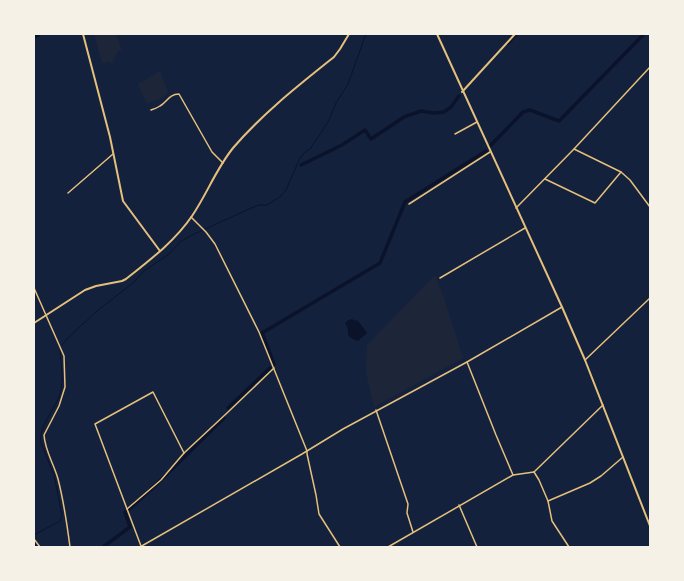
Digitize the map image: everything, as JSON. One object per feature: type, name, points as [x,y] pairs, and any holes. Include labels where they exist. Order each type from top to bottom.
[{"type":"main road","points":[[82,34],[113,152],[123,201],[160,251]]},
{"type":"main road","points":[[34,323],[86,290],[96,286],[126,279],[160,251],[191,217],[223,162],[236,145],[275,104],[334,57],[349,34]]},
{"type":"main road","points":[[437,34],[462,92],[562,307],[585,360],[650,526]]},
{"type":"main road","points":[[462,92],[515,34]]},
{"type":"street","points":[[516,208],[574,149],[650,67]]},
{"type":"street","points":[[151,110],[162,105],[168,97],[179,94],[212,152],[223,162]]},
{"type":"street","points":[[455,134],[477,122]]},
{"type":"street","points":[[574,149],[621,172],[630,180],[650,207]]},
{"type":"street","points":[[409,204],[490,151]]},
{"type":"street","points":[[68,193],[112,156],[113,152]]},
{"type":"street","points":[[545,179],[595,203],[621,172]]},
{"type":"street","points":[[191,217],[215,244],[259,332],[307,451],[306,454],[319,514],[340,547]]},
{"type":"street","points":[[440,278],[525,228]]},
{"type":"street","points":[[34,288],[45,316],[64,356],[65,387],[59,406],[44,435],[47,451],[58,478],[70,547]]},
{"type":"street","points":[[585,360],[650,298]]},
{"type":"street","points":[[184,453],[153,392],[95,424],[140,547],[376,410],[467,362],[562,307]]},
{"type":"street","points":[[467,362],[513,475]]},
{"type":"street","points":[[126,509],[161,480],[184,453],[274,368]]},
{"type":"street","points":[[388,547],[513,475],[534,472],[603,405]]},
{"type":"street","points":[[376,410],[408,504],[407,513],[413,533]]},
{"type":"street","points":[[548,501],[590,483],[623,457]]},
{"type":"street","points":[[534,472],[548,501],[552,521],[569,547]]},
{"type":"street","points":[[459,506],[477,547]]},
{"type":"street","points":[[34,539],[40,547]]},
{"type":"shaded area","points":[[94,34],[116,34],[122,51],[118,51],[112,64],[110,62],[102,63]]},
{"type":"shaded area","points":[[160,71],[168,92],[164,97],[147,104],[138,84]]},
{"type":"shaded area","points":[[435,275],[463,358],[374,407],[366,372],[367,345]]},
{"type":"shaded area","points":[[352,319],[355,321],[357,320],[367,333],[358,341],[349,336],[345,323]]},
{"type":"waterway","points":[[34,36],[38,34]]},
{"type":"waterway","points":[[62,345],[97,311],[133,283],[144,271],[169,254],[180,242],[249,209],[259,205],[267,205],[281,196],[286,190],[300,158],[310,149],[328,122],[336,103],[348,84],[366,34]]},
{"type":"waterway","points":[[508,43],[516,34]]},
{"type":"waterway","points":[[490,146],[523,112],[530,110],[559,121],[644,34]]},
{"type":"waterway","points":[[301,165],[342,145],[365,130],[371,139],[404,117],[421,111],[434,113],[444,112],[451,107],[459,96]]},
{"type":"waterway","points":[[274,364],[262,333],[380,263],[405,202],[486,151]]},
{"type":"waterway","points":[[34,535],[60,521],[62,515],[54,475],[41,443],[44,424],[60,394],[62,383],[60,350]]},
{"type":"waterway","points":[[228,408],[270,368]]},
{"type":"waterway","points":[[128,510],[224,418]]},
{"type":"waterway","points":[[103,547],[130,527],[125,512]]}]
